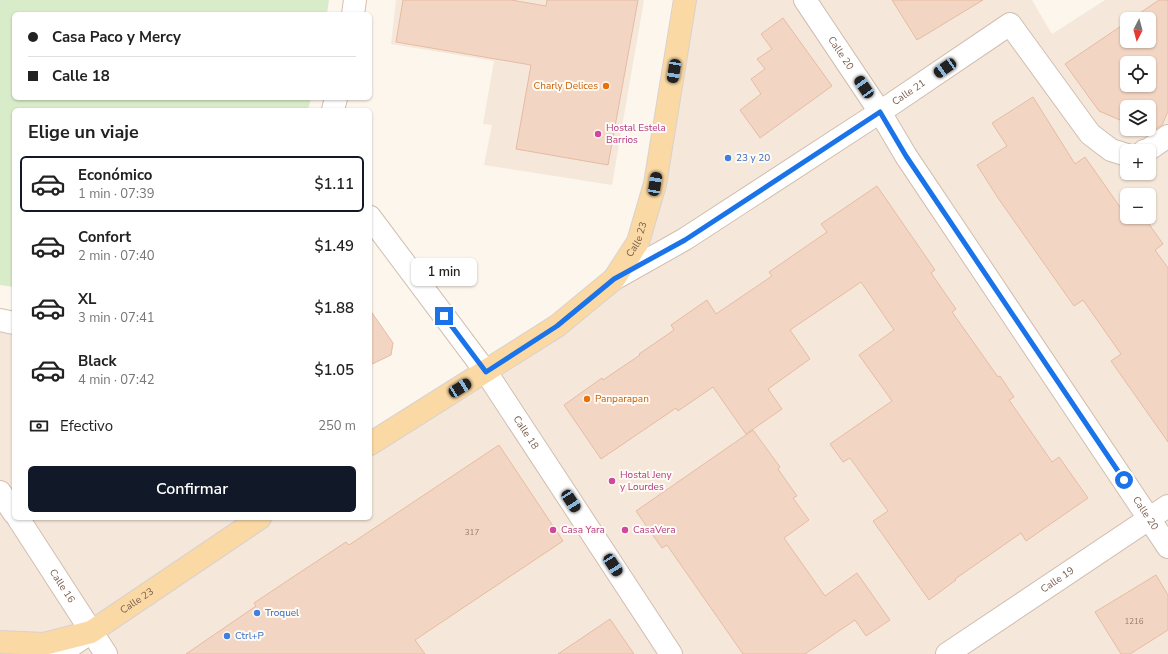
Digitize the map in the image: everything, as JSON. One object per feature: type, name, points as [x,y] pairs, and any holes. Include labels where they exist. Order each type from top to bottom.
[{"type":"main road","name":"Calle 23","points":[[372,443],[557,326],[614,279],[638,242],[655,184],[685,0]]},
{"type":"main road","name":"Calle 23","points":[[0,642],[44,644],[91,632],[257,520]]},
{"type":"street","points":[[353,12],[356,0]]},
{"type":"street","name":"Calle 20","points":[[805,0],[880,112],[906,156],[1168,547]]},
{"type":"street","name":"Calle 21","points":[[614,279],[685,240],[880,112],[1010,24],[1090,134],[1111,150],[1120,153]]},
{"type":"street","points":[[1155,144],[1168,136]]},
{"type":"street","name":"Calle 18","points":[[372,220],[486,372],[671,654]]},
{"type":"street","points":[[372,240],[376,241],[400,256]]},
{"type":"street","points":[[0,320],[12,323]]},
{"type":"street","points":[[0,492],[12,510]]},
{"type":"street","name":"Calle 19","points":[[947,654],[1168,506]]},
{"type":"street","name":"Calle 16","points":[[19,520],[106,654]]},
{"type":"street","points":[[59,654],[91,632]]},
{"type":"shaded area","points":[[396,0],[644,0],[612,185],[484,165],[492,125],[483,124],[494,61],[391,44]]},
{"type":"shaded area","points":[[692,0],[1032,0],[1052,34],[1105,0],[1168,0],[1168,654],[0,654],[0,320],[12,323],[12,520],[372,520],[372,443],[557,326],[638,242]]},
{"type":"green space","points":[[0,0],[329,0],[327,12],[12,12],[12,100],[310,100],[308,108],[12,108],[12,287],[0,285]]},
{"type":"building","points":[[403,0],[511,0],[546,6],[547,0],[638,0],[608,165],[516,149],[531,65],[396,42]]},
{"type":"building","points":[[892,0],[983,0],[917,40]]},
{"type":"building","points":[[1159,0],[1168,0],[1168,111],[1162,125],[1156,129],[1156,100],[1120,100],[1120,120],[1099,111],[1065,64],[1120,27],[1120,48],[1156,48],[1156,12],[1141,12]]},
{"type":"building","points":[[783,18],[832,86],[760,138],[740,110],[761,94],[751,79],[765,69],[757,59],[772,49],[761,34]]},
{"type":"building","points":[[1033,97],[1075,164],[1085,157],[1120,207],[1120,224],[1149,224],[1163,244],[1155,250],[1168,268],[1168,442],[1111,361],[1121,354],[1083,300],[1074,306],[998,198],[977,165],[1007,146],[992,123]]},
{"type":"building","points":[[877,186],[935,270],[931,273],[956,309],[952,312],[1014,397],[1009,400],[1052,462],[1059,457],[1088,498],[1026,541],[1021,533],[955,579],[956,580],[929,600],[873,521],[888,511],[850,458],[843,462],[830,444],[892,401],[859,355],[894,330],[861,282],[790,330],[810,359],[768,389],[782,409],[746,434],[713,387],[678,411],[676,408],[601,459],[564,405],[602,378],[603,380],[640,355],[639,354],[674,330],[671,325],[707,300],[716,314],[772,276],[769,272],[827,232],[821,224]]},
{"type":"building","points":[[372,313],[393,343],[391,355],[372,364]]},
{"type":"building","points":[[753,430],[780,467],[778,469],[797,496],[793,498],[809,520],[784,538],[825,596],[857,573],[890,620],[866,636],[855,620],[805,654],[743,654],[667,545],[662,548],[636,511]]},
{"type":"building","points":[[499,445],[563,541],[415,640],[425,654],[186,654],[256,606],[254,603],[346,542],[349,545]]},
{"type":"building","points":[[1156,575],[1168,595],[1168,630],[1130,654],[1121,654],[1095,612]]},
{"type":"building","points":[[610,619],[634,654],[558,654]]},
{"type":"place","name":"Charly Delices","points":[[606,86]]},
{"type":"place","name":"Hostal Estela Barrios","points":[[598,134]]},
{"type":"place","name":"23 y 20","points":[[728,158]]},
{"type":"place","name":"Panparapan","points":[[587,399]]},
{"type":"place","name":"Hostal Jeny y Lourdes","points":[[612,481]]},
{"type":"place","name":"Casa Yara","points":[[553,530]]},
{"type":"place","name":"CasaVera","points":[[625,530]]},
{"type":"place","name":"Troquel","points":[[257,613]]},
{"type":"place","name":"Ctrl+P","points":[[227,636]]},
{"type":"route","points":[[444,316],[486,372],[557,326],[614,279],[685,240],[880,112],[906,156],[1124,480]]}]
